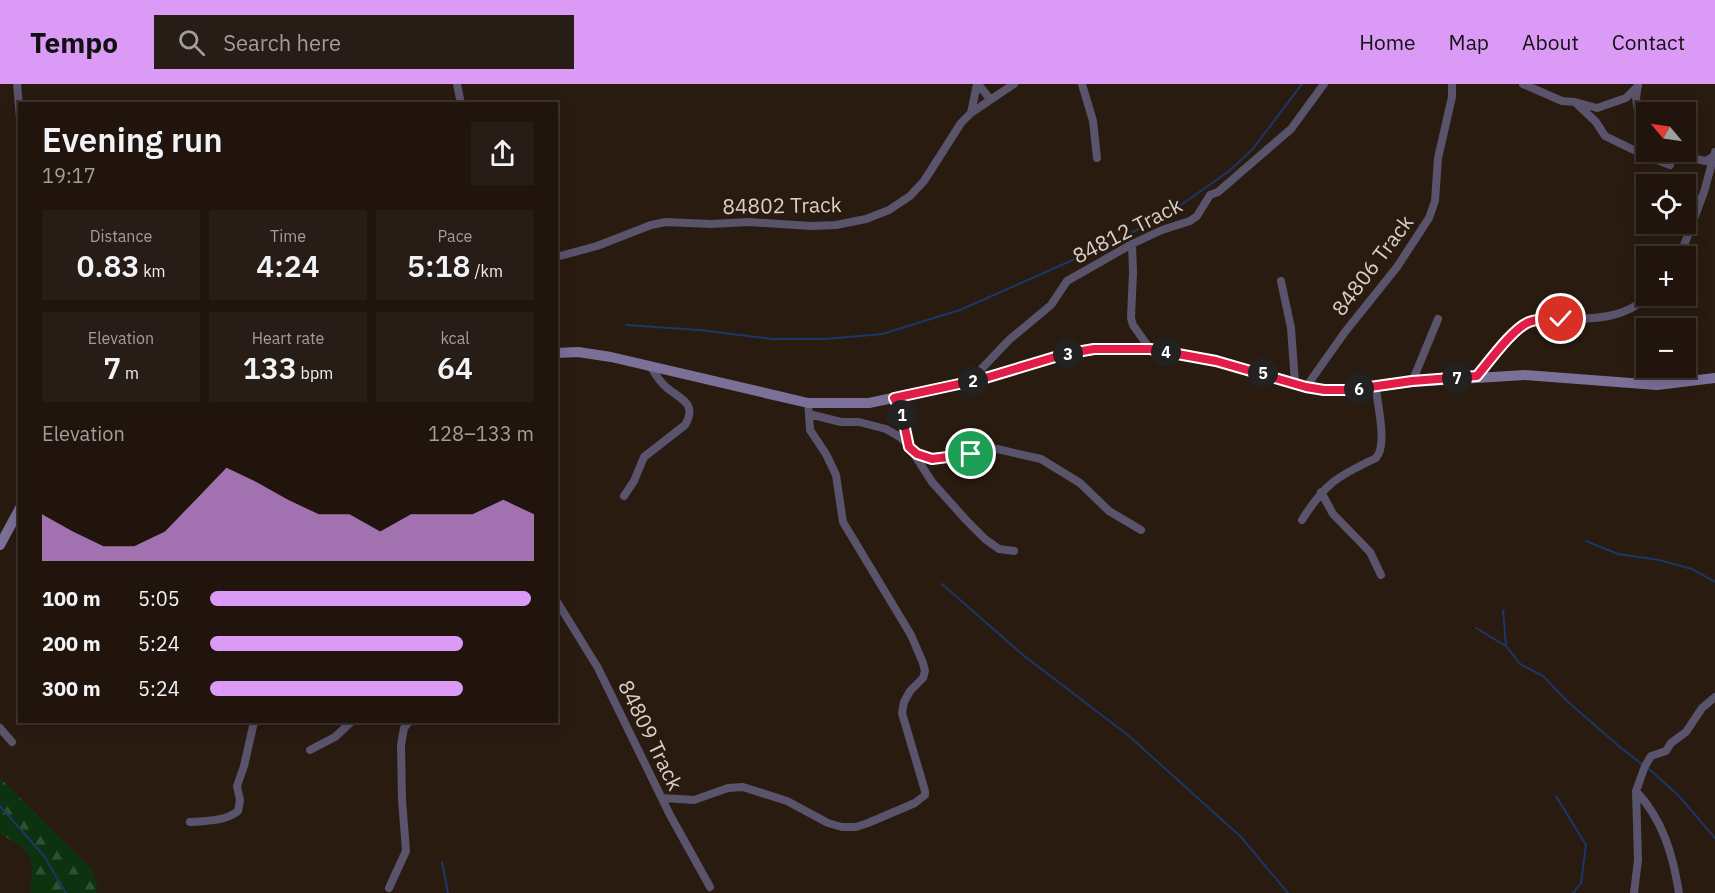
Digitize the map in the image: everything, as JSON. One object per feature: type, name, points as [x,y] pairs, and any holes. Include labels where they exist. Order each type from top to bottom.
[{"type":"street","points":[[17,84],[19,102]]},
{"type":"street","points":[[458,84],[461,102]]},
{"type":"street","points":[[977,84],[990,99]]},
{"type":"street","name":"84802 Track","points":[[558,256],[597,246],[651,225],[666,222],[836,225],[866,219],[889,210],[910,196],[924,181],[961,123],[971,113],[977,84]]},
{"type":"street","points":[[971,113],[1014,84]]},
{"type":"street","points":[[1082,84],[1093,121],[1097,158]]},
{"type":"street","name":"84812 Track","points":[[969,382],[1009,340],[1051,306],[1067,281],[1132,244],[1162,230],[1181,225],[1197,216],[1210,195],[1227,184],[1291,129],[1324,84]]},
{"type":"street","name":"84806 Track","points":[[1306,387],[1345,332],[1397,267],[1429,218],[1435,201],[1438,158],[1452,97],[1452,84]]},
{"type":"street","points":[[1523,84],[1562,100],[1597,108],[1626,98],[1639,85]]},
{"type":"street","points":[[1637,102],[1639,85]]},
{"type":"street","points":[[1575,102],[1596,122],[1605,136],[1670,165]]},
{"type":"street","points":[[1696,158],[1706,160],[1714,154]]},
{"type":"street","points":[[1684,246],[1704,192],[1714,154]]},
{"type":"street","points":[[1132,244],[1134,262],[1131,318],[1133,325],[1150,349]]},
{"type":"street","points":[[1281,281],[1291,328],[1295,383]]},
{"type":"street","points":[[1477,376],[1519,329],[1530,321],[1603,318],[1636,305]]},
{"type":"street","points":[[1412,381],[1438,319]]},
{"type":"street","points":[[808,409],[894,398],[969,382],[1065,354],[1094,349],[1150,349],[1216,361],[1324,390],[1349,390],[1412,381],[1477,376],[1525,375],[1657,385],[1715,378]]},
{"type":"street","points":[[558,353],[578,352],[611,357],[808,409],[833,421],[858,422],[886,429],[900,436],[932,482],[966,521],[999,549],[1014,551]]},
{"type":"street","points":[[624,496],[634,481],[644,457],[685,425],[689,419],[690,409],[686,401],[658,379],[651,367]]},
{"type":"street","points":[[1302,520],[1321,492],[1336,478],[1380,454],[1382,438],[1376,387]]},
{"type":"street","points":[[894,398],[902,414],[909,447],[917,454],[932,459],[949,458],[997,449],[1027,455],[1055,467],[1080,483],[1108,512],[1141,530]]},
{"type":"street","points":[[662,798],[694,800],[728,788],[743,787],[787,801],[828,823],[842,827],[856,827],[922,799],[925,795],[902,713],[907,696],[923,678],[925,671],[923,663],[911,635],[843,522],[836,475],[810,429],[808,409]]},
{"type":"street","points":[[1321,492],[1332,514],[1370,552],[1381,575]]},
{"type":"street","points":[[0,545],[18,512]]},
{"type":"street","name":"84809 Track","points":[[558,603],[598,668],[662,798],[710,887]]},
{"type":"street","points":[[1634,893],[1638,860],[1636,791],[1647,760],[1665,751],[1671,743],[1686,732],[1702,708],[1715,697]]},
{"type":"street","points":[[190,822],[227,817],[238,811],[240,800],[237,786],[254,723]]},
{"type":"street","points":[[310,750],[335,737],[350,723]]},
{"type":"street","points":[[389,888],[406,851],[401,745],[404,729],[408,723]]},
{"type":"street","points":[[0,728],[12,742]]},
{"type":"street","points":[[1636,791],[1650,807],[1668,842],[1679,893]]},
{"type":"green space","points":[[0,778],[91,868],[98,888],[96,893],[31,893],[32,870],[29,856],[20,846],[0,834]]},
{"type":"waterway","points":[[626,325],[699,330],[773,339],[826,339],[882,334],[960,310],[1100,248],[1167,215],[1229,171],[1252,150],[1302,84]]},
{"type":"waterway","points":[[1586,541],[1618,554],[1659,560],[1692,569],[1715,582]]},
{"type":"waterway","points":[[942,584],[1023,655],[1129,736],[1241,837],[1288,893]]},
{"type":"waterway","points":[[1503,610],[1506,646],[1520,664],[1543,676],[1567,701],[1643,765]]},
{"type":"waterway","points":[[1476,628],[1504,645]]},
{"type":"waterway","points":[[1648,768],[1679,796],[1715,838]]},
{"type":"waterway","points":[[1556,796],[1586,845],[1581,883],[1573,893]]},
{"type":"waterway","points":[[0,806],[44,856],[66,893]]},
{"type":"waterway","points":[[442,862],[448,893]]},
{"type":"route","points":[[971,454],[932,459],[917,454],[909,447],[902,414],[894,398],[982,379],[1065,354],[1115,348],[1150,349],[1216,361],[1283,381],[1324,390],[1349,390],[1412,381],[1477,376],[1524,324],[1535,320],[1561,319]]}]
